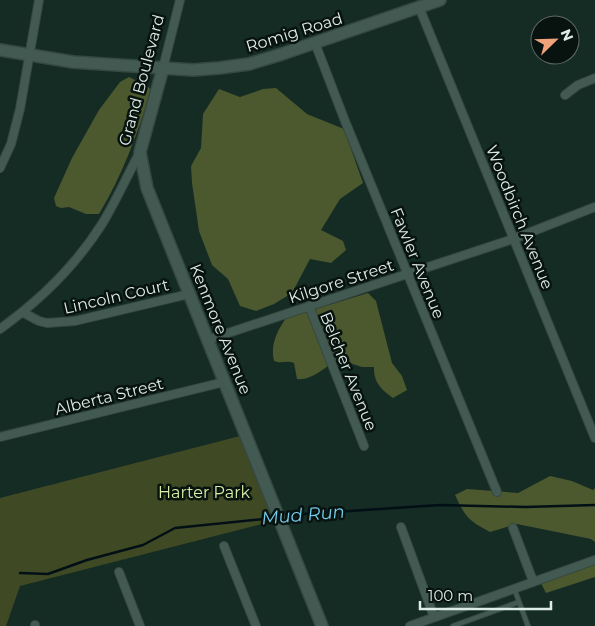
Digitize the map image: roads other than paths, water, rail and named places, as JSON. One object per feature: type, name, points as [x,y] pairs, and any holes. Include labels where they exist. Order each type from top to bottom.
[{"type":"street","points":[[0,168],[11,144],[39,0]]},
{"type":"street","name":"Grand Boulevard","points":[[0,329],[22,312],[61,276],[94,235],[110,210],[140,152],[180,0]]},
{"type":"street","name":"Romig Road","points":[[0,50],[73,62],[193,70],[219,68],[242,65],[282,54],[440,0]]},
{"type":"street","name":"Woodbirch Avenue","points":[[419,8],[595,438]]},
{"type":"street","name":"Fawler Avenue","points":[[315,43],[497,492]]},
{"type":"street","points":[[565,94],[578,85],[595,78]]},
{"type":"street","name":"Kenmore Avenue","points":[[140,152],[147,188],[322,626]]},
{"type":"street","name":"Kilgore Street","points":[[207,340],[513,239],[595,207]]},
{"type":"street","name":"Lincoln Court","points":[[22,312],[39,321],[60,323],[189,294]]},
{"type":"street","name":"Belcher Avenue","points":[[309,306],[364,446]]},
{"type":"street","name":"Alberta Street","points":[[0,437],[224,382]]},
{"type":"street","points":[[401,527],[434,617]]},
{"type":"street","points":[[513,528],[533,581]]},
{"type":"street","points":[[224,546],[256,626]]},
{"type":"street","points":[[410,626],[595,560]]},
{"type":"street","points":[[119,572],[140,626]]},
{"type":"lane","points":[[514,588],[528,626]]},
{"type":"lane","points":[[453,626],[519,602]]},
{"type":"waterway","name":"Mud Run","points":[[282,517],[440,505],[525,507],[595,505]]},
{"type":"waterway","name":"Mud Run","points":[[20,573],[48,574],[87,560],[143,545],[175,528],[274,518]]},
{"type":"park label","name":"Harter Park","points":[[204,492]]}]
